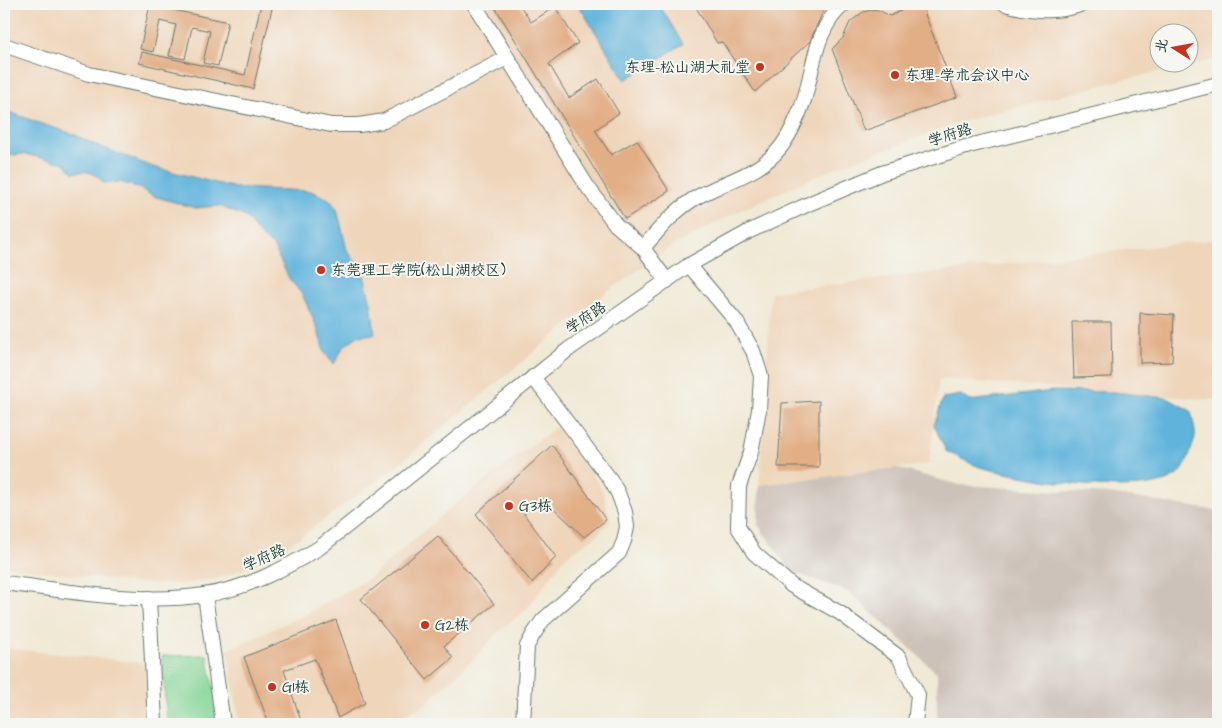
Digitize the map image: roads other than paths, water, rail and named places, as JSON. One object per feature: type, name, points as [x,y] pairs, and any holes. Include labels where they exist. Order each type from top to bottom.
[{"type":"street","points":[[474,4],[587,186],[616,225],[643,248],[667,281]]},
{"type":"street","points":[[643,248],[670,217],[693,199],[762,165],[780,149],[794,127],[804,100],[821,34],[838,8],[844,4]]},
{"type":"street","points":[[1005,4],[1040,10],[1070,9],[1083,4]]},
{"type":"street","points":[[4,45],[89,74],[331,125],[359,125],[384,121],[507,58]]},
{"type":"street","name":"学府路","points":[[4,583],[149,598],[205,595],[244,585],[276,572],[319,548],[569,348],[689,265],[750,231],[812,202],[882,173],[969,146],[1218,84]]},
{"type":"street","points":[[689,265],[736,321],[753,351],[761,376],[760,410],[752,452],[739,486],[738,528],[754,553],[792,586],[840,613],[899,658],[918,695],[915,724]]},
{"type":"street","points":[[524,724],[527,646],[532,635],[543,620],[619,553],[624,541],[626,527],[623,504],[610,479],[533,377]]},
{"type":"street","points":[[205,595],[223,724]]},
{"type":"street","points":[[149,598],[155,724]]},
{"type":"water","points":[[578,4],[659,4],[683,44],[625,80]]},
{"type":"water","points":[[4,110],[76,135],[153,167],[236,188],[311,191],[329,199],[337,209],[347,250],[363,272],[371,303],[375,334],[358,336],[344,346],[334,364],[324,352],[317,327],[302,294],[290,280],[273,246],[259,234],[246,217],[219,206],[195,208],[153,196],[139,188],[120,182],[103,183],[94,174],[73,173],[65,163],[24,154],[4,156]]},
{"type":"water","points":[[1053,391],[1114,392],[1167,398],[1191,411],[1195,437],[1183,469],[1169,480],[1146,485],[1118,487],[1054,482],[1024,477],[980,467],[946,451],[934,425],[943,398],[961,395],[969,401]]},
{"type":"place","name":"东理-松山湖大礼堂","points":[[760,67]]},
{"type":"place","name":"东理-学术会议中心","points":[[895,75]]},
{"type":"place","name":"东莞理工学院(松山湖校区)","points":[[321,270]]},
{"type":"place","name":"G3栋","points":[[509,506]]},
{"type":"place","name":"G2栋","points":[[425,625]]},
{"type":"place","name":"G1栋","points":[[272,687]]}]
